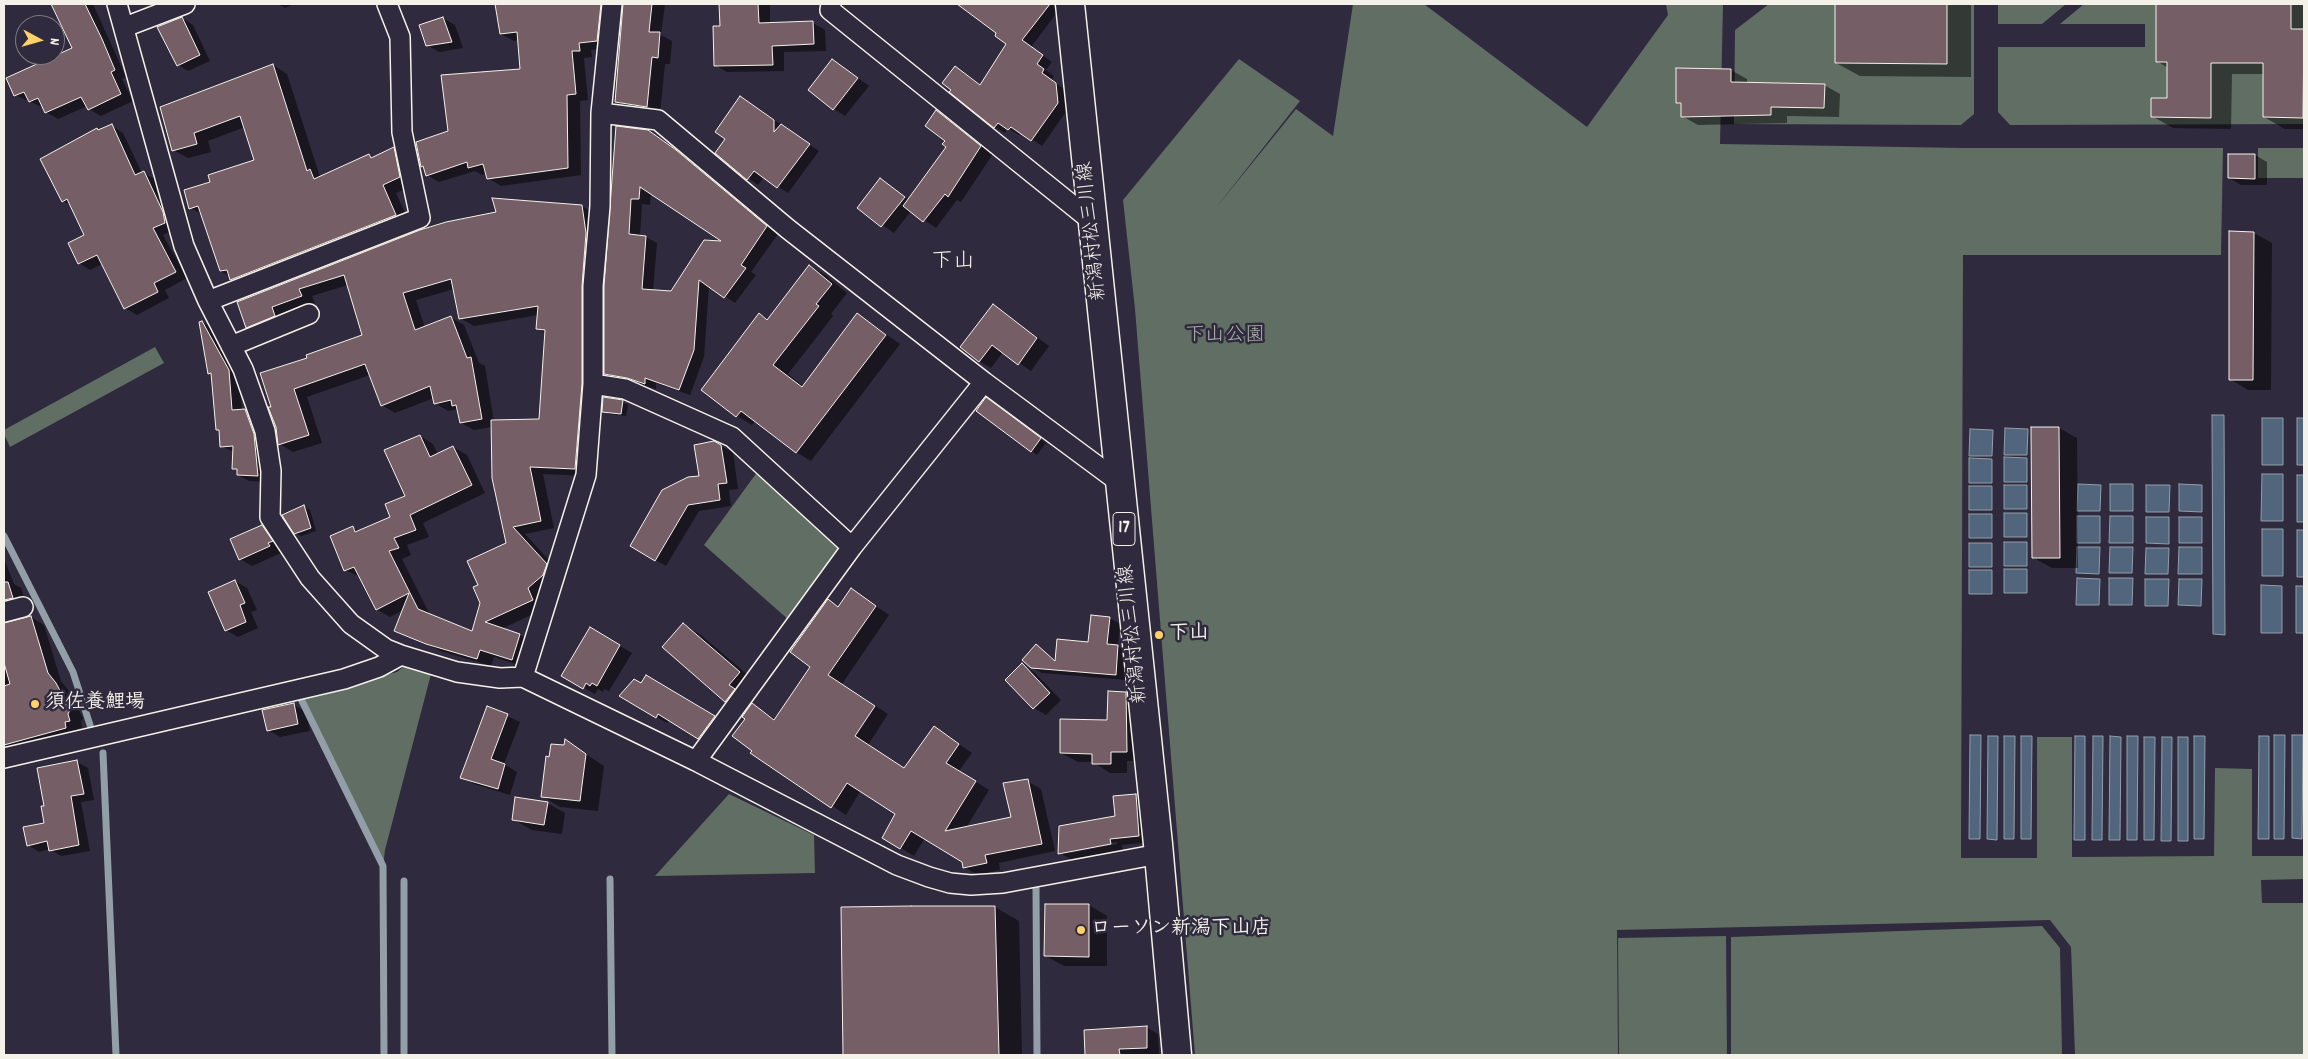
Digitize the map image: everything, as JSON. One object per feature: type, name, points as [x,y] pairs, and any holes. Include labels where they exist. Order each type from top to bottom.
[{"type":"main road","name":"新潟村松三川線","points":[[1070,4],[1177,1055]]},
{"type":"street","points":[[117,4],[125,27],[184,246],[208,301],[243,369],[265,431],[271,472],[270,517],[310,578],[351,624],[386,649],[401,655],[457,672],[500,678],[524,677],[696,761],[898,864],[950,883],[971,885],[1003,883],[1158,854]]},
{"type":"street","points":[[125,27],[184,4]]},
{"type":"street","points":[[208,301],[420,218],[402,132],[400,37],[387,4]]},
{"type":"street","points":[[524,677],[586,475],[592,384],[593,286],[600,206],[601,113],[612,4]]},
{"type":"street","points":[[831,4],[830,10],[1093,222]]},
{"type":"street","points":[[601,113],[658,120],[788,229],[984,382],[1119,482]]},
{"type":"street","points":[[231,346],[309,314]]},
{"type":"street","points":[[696,761],[852,547],[984,382]]},
{"type":"street","points":[[592,384],[625,389],[732,437],[852,547]]},
{"type":"street","points":[[4,612],[23,607]]},
{"type":"street","points":[[4,758],[344,679],[379,667],[401,655]]},
{"type":"green space","name":"下山公園","points":[[1353,4],[1424,4],[1587,127],[1668,15],[1666,4],[1723,4],[1720,144],[1964,148],[2223,148],[2221,255],[1963,255],[1961,858],[2037,858],[2037,737],[2072,737],[2072,857],[2214,856],[2215,768],[2252,769],[2252,856],[2304,856],[2304,879],[2261,880],[2262,903],[2304,903],[2304,1055],[2075,1055],[2071,947],[2050,920],[1617,930],[1618,1055],[1195,1055],[1135,309],[1123,200],[1239,59],[1300,101],[1215,209],[1296,109],[1333,136]]},
{"type":"green space","points":[[1769,4],[1974,4],[1974,114],[1961,125],[1734,124],[1735,30]]},
{"type":"green space","points":[[1998,4],[2066,4],[2042,24],[1998,24]]},
{"type":"green space","points":[[2084,4],[2304,4],[2304,124],[2010,125],[1998,112],[1998,47],[2145,47],[2145,24],[2060,24]]},
{"type":"green space","points":[[2258,148],[2304,148],[2304,178],[2258,178]]},
{"type":"green space","points":[[155,347],[164,363],[10,447],[4,430]]},
{"type":"green space","points":[[758,471],[846,548],[791,622],[704,545]]},
{"type":"green space","points":[[404,666],[431,674],[385,850],[383,866],[300,697],[397,672]]},
{"type":"green space","points":[[729,794],[814,835],[815,873],[655,876]]},
{"type":"green space","points":[[2042,926],[2060,948],[2062,1055],[1731,1055],[1731,937]]},
{"type":"green space","points":[[1726,936],[1727,1055],[1619,1055],[1618,938]]},
{"type":"water","points":[[2212,415],[2224,415],[2225,635],[2213,634]]},
{"type":"water","points":[[2262,418],[2283,418],[2283,465],[2262,465]]},
{"type":"water","points":[[2297,418],[2304,418],[2304,465],[2297,465]]},
{"type":"water","points":[[2005,428],[2028,429],[2027,455],[2004,455]]},
{"type":"water","points":[[1970,429],[1993,430],[1992,456],[1969,456]]},
{"type":"water","points":[[2004,457],[2027,458],[2027,482],[2004,482]]},
{"type":"water","points":[[1969,458],[1992,459],[1992,483],[1969,483]]},
{"type":"water","points":[[2262,474],[2283,474],[2283,521],[2261,521]]},
{"type":"water","points":[[2297,475],[2304,475],[2304,522],[2297,522]]},
{"type":"water","points":[[2078,484],[2101,485],[2100,511],[2077,511]]},
{"type":"water","points":[[2110,484],[2133,484],[2133,511],[2110,511]]},
{"type":"water","points":[[2179,484],[2202,485],[2202,512],[2179,511]]},
{"type":"water","points":[[2004,485],[2027,485],[2027,509],[2004,509]]},
{"type":"water","points":[[2146,485],[2170,485],[2169,512],[2146,512]]},
{"type":"water","points":[[1969,486],[1992,486],[1992,510],[1969,510]]},
{"type":"water","points":[[2004,513],[2027,513],[2027,537],[2004,537]]},
{"type":"water","points":[[1969,514],[1992,514],[1992,538],[1969,538]]},
{"type":"water","points":[[2077,516],[2100,516],[2100,543],[2077,543]]},
{"type":"water","points":[[2110,516],[2133,516],[2133,543],[2109,543]]},
{"type":"water","points":[[2146,517],[2169,517],[2169,544],[2146,543]]},
{"type":"water","points":[[2179,517],[2202,517],[2202,543],[2179,543]]},
{"type":"water","points":[[2262,529],[2283,529],[2283,576],[2262,576]]},
{"type":"water","points":[[2297,530],[2304,530],[2304,577],[2297,577]]},
{"type":"water","points":[[2004,542],[2027,542],[2027,566],[2004,566]]},
{"type":"water","points":[[1969,543],[1992,543],[1992,567],[1969,567]]},
{"type":"water","points":[[2077,547],[2100,547],[2099,574],[2076,573]]},
{"type":"water","points":[[2110,547],[2133,547],[2132,573],[2109,573]]},
{"type":"water","points":[[2179,547],[2202,547],[2202,574],[2178,574]]},
{"type":"water","points":[[2146,548],[2169,548],[2168,574],[2145,574]]},
{"type":"water","points":[[2004,569],[2027,569],[2027,593],[2004,593]]},
{"type":"water","points":[[1969,570],[1992,570],[1992,594],[1969,594]]},
{"type":"water","points":[[2077,578],[2100,579],[2099,605],[2076,605]]},
{"type":"water","points":[[2109,578],[2133,578],[2132,605],[2109,605]]},
{"type":"water","points":[[2145,579],[2169,579],[2168,606],[2145,606]]},
{"type":"water","points":[[2179,579],[2202,579],[2201,606],[2178,605]]},
{"type":"water","points":[[2261,585],[2282,586],[2282,633],[2261,633]]},
{"type":"water","points":[[2296,586],[2304,586],[2304,633],[2296,633]]},
{"type":"water","points":[[1970,735],[1981,735],[1980,839],[1969,839]]},
{"type":"water","points":[[2274,735],[2285,735],[2284,839],[2274,839]]},
{"type":"water","points":[[2292,735],[2303,735],[2302,839],[2292,838]]},
{"type":"water","points":[[1988,736],[1998,736],[1997,840],[1987,839]]},
{"type":"water","points":[[2004,736],[2015,736],[2014,839],[2004,839]]},
{"type":"water","points":[[2021,736],[2032,736],[2031,839],[2021,839]]},
{"type":"water","points":[[2075,736],[2085,736],[2085,840],[2074,840]]},
{"type":"water","points":[[2093,736],[2103,736],[2102,840],[2092,840]]},
{"type":"water","points":[[2110,736],[2121,737],[2120,840],[2109,840]]},
{"type":"water","points":[[2127,736],[2138,736],[2137,840],[2127,840]]},
{"type":"water","points":[[2194,736],[2205,736],[2204,839],[2194,839]]},
{"type":"water","points":[[2259,736],[2269,736],[2269,839],[2258,839]]},
{"type":"water","points":[[2144,737],[2155,737],[2154,840],[2144,840]]},
{"type":"water","points":[[2162,737],[2172,737],[2171,841],[2161,841]]},
{"type":"water","points":[[2178,737],[2188,737],[2188,841],[2178,841]]},
{"type":"building","points":[[51,4],[85,4],[115,70],[111,72],[121,94],[88,110],[81,97],[45,113],[38,98],[29,102],[24,92],[14,96],[6,78],[35,65],[65,65],[65,51],[72,48],[65,33],[65,15],[56,15]]},
{"type":"building","points":[[495,4],[601,4],[597,41],[579,43],[580,51],[572,51],[576,94],[567,95],[568,168],[487,179],[483,164],[468,168],[467,162],[426,176],[423,166],[421,167],[416,142],[448,131],[441,75],[520,69],[517,32],[500,34]]},
{"type":"building","points":[[623,4],[652,4],[649,32],[660,32],[658,58],[652,57],[647,107],[615,102]]},
{"type":"building","points":[[719,4],[758,4],[759,23],[813,21],[814,44],[772,46],[773,65],[714,66],[713,26],[720,26]]},
{"type":"building","points":[[957,4],[1050,4],[1022,40],[1043,55],[1037,64],[1044,69],[1042,73],[1056,83],[1058,103],[1031,141],[1011,127],[1008,130],[998,123],[994,128],[949,92],[951,90],[942,83],[955,66],[980,85],[1006,44],[995,36],[996,33]]},
{"type":"building","points":[[1835,4],[1947,4],[1947,64],[1835,63]]},
{"type":"building","points":[[2156,4],[2291,4],[2291,29],[2304,29],[2303,118],[2263,117],[2263,63],[2211,63],[2211,118],[2151,117],[2151,98],[2167,98],[2167,62],[2156,62]]},
{"type":"building","points":[[182,17],[200,55],[177,66],[157,27]]},
{"type":"building","points":[[443,17],[452,42],[426,46],[419,25]]},
{"type":"building","points":[[832,59],[858,78],[833,110],[808,90]]},
{"type":"building","points":[[273,64],[307,171],[310,169],[314,179],[369,154],[371,158],[394,147],[400,177],[383,185],[396,215],[230,280],[227,270],[220,271],[198,206],[189,209],[184,190],[210,182],[208,175],[254,160],[240,116],[194,133],[197,144],[172,151],[160,107]]},
{"type":"building","points":[[1676,68],[1731,69],[1731,82],[1825,84],[1824,108],[1771,107],[1771,115],[1681,117],[1681,103],[1676,103]]},
{"type":"building","points":[[740,96],[774,120],[774,132],[781,124],[810,144],[777,188],[754,171],[747,180],[715,153],[725,139],[715,132]]},
{"type":"building","points":[[936,110],[981,146],[948,197],[945,194],[923,222],[903,206],[946,147],[942,144],[945,141],[925,126]]},
{"type":"building","points":[[112,124],[135,175],[144,171],[163,212],[165,223],[153,228],[176,272],[154,283],[158,292],[124,309],[97,255],[78,264],[68,243],[84,235],[67,199],[62,202],[40,159],[97,128],[98,130]]},
{"type":"building","points":[[616,126],[648,130],[676,150],[767,226],[741,265],[746,268],[724,298],[699,280],[694,350],[679,390],[645,378],[645,384],[627,378],[604,374],[604,286]],"holes":[[[640,187],[721,241],[704,240],[671,291],[642,289],[646,236],[629,234],[631,199],[639,199]]]},
{"type":"building","points":[[2228,154],[2255,154],[2255,179],[2228,178]]},
{"type":"building","points":[[880,178],[905,197],[881,227],[857,208]]},
{"type":"building","points":[[492,198],[582,205],[586,233],[582,286],[582,384],[575,469],[530,467],[541,521],[513,527],[547,564],[543,575],[528,588],[533,600],[485,622],[520,634],[512,660],[480,650],[477,659],[426,644],[394,631],[409,593],[376,610],[354,567],[344,571],[330,536],[353,526],[355,532],[390,517],[385,504],[405,496],[384,450],[420,435],[430,457],[453,446],[472,485],[410,515],[416,530],[394,538],[399,548],[389,551],[418,609],[472,631],[480,603],[473,587],[478,585],[467,561],[506,543],[492,478],[491,420],[539,419],[545,330],[536,329],[538,306],[459,319],[451,279],[403,293],[415,330],[451,316],[467,358],[471,357],[482,419],[460,423],[456,405],[452,406],[451,400],[434,404],[430,386],[381,406],[365,364],[294,389],[309,435],[278,445],[276,427],[268,407],[271,407],[260,373],[307,358],[306,355],[362,335],[344,275],[299,289],[302,296],[272,307],[275,316],[246,328],[237,302],[420,230],[446,222],[496,212]]},
{"type":"building","points":[[2229,231],[2254,232],[2253,380],[2229,380]]},
{"type":"building","points":[[809,265],[832,284],[816,304],[819,306],[773,365],[802,387],[857,313],[886,335],[796,453],[741,411],[736,417],[701,390],[759,313],[767,320]]},
{"type":"building","points":[[993,304],[1037,338],[1018,365],[992,345],[979,362],[960,347]]},
{"type":"building","points":[[202,321],[229,370],[232,410],[245,409],[254,434],[258,476],[237,475],[237,469],[232,469],[233,446],[220,447],[219,430],[216,430],[211,373],[208,374],[199,322]]},
{"type":"building","points":[[603,397],[623,400],[621,414],[602,412]]},
{"type":"building","points":[[986,397],[1041,438],[1031,452],[976,411]]},
{"type":"building","points":[[2031,427],[2059,427],[2060,558],[2032,558]]},
{"type":"building","points":[[714,441],[721,445],[727,483],[718,484],[720,500],[688,505],[655,561],[630,546],[662,490],[688,477],[699,476],[694,445]]},
{"type":"building","points":[[304,505],[311,528],[294,534],[282,515]]},
{"type":"building","points":[[262,525],[273,541],[268,543],[270,546],[239,560],[230,539]]},
{"type":"building","points":[[235,580],[245,603],[240,605],[246,622],[225,631],[208,592]]},
{"type":"building","points":[[4,582],[8,582],[13,598],[4,600]]},
{"type":"building","points":[[851,588],[876,606],[828,675],[875,706],[855,736],[904,768],[934,726],[959,744],[946,763],[976,781],[945,831],[1011,817],[1003,783],[1028,779],[1042,844],[985,855],[987,863],[963,868],[962,862],[911,831],[900,849],[882,838],[895,814],[847,783],[831,808],[750,753],[752,751],[732,736],[745,719],[742,717],[752,703],[774,720],[810,667],[790,652],[828,599],[838,607]]},
{"type":"building","points":[[1091,615],[1110,617],[1107,644],[1118,645],[1116,675],[1031,668],[1022,660],[1036,644],[1055,661],[1057,639],[1088,642]]},
{"type":"building","name":"須佐養鯉場","points":[[31,616],[48,673],[56,683],[70,710],[68,714],[70,721],[65,722],[66,728],[4,745],[4,686],[10,684],[4,663],[4,623]]},
{"type":"building","points":[[683,623],[740,672],[729,685],[735,689],[725,702],[662,647]]},
{"type":"building","points":[[590,627],[620,645],[597,686],[592,683],[590,686],[586,683],[583,689],[561,676]]},
{"type":"building","points":[[1022,663],[1050,693],[1033,709],[1005,680]]},
{"type":"building","points":[[646,675],[715,716],[698,739],[658,714],[656,718],[619,696],[634,679],[641,683]]},
{"type":"building","points":[[1108,691],[1126,692],[1127,752],[1111,752],[1111,764],[1092,764],[1092,754],[1060,753],[1060,719],[1107,720]]},
{"type":"building","points":[[294,703],[298,724],[267,731],[262,710]]},
{"type":"building","points":[[487,706],[508,714],[491,759],[505,764],[498,789],[460,778]]},
{"type":"building","points":[[565,739],[586,754],[580,801],[541,797],[546,756],[549,757],[551,744],[564,745]]},
{"type":"building","points":[[77,760],[84,794],[71,796],[79,845],[49,851],[47,841],[27,846],[23,827],[44,823],[41,806],[44,806],[37,768]]},
{"type":"building","points":[[1136,794],[1139,836],[1110,839],[1111,844],[1058,854],[1059,826],[1115,816],[1113,796]]},
{"type":"building","points":[[515,797],[548,802],[544,825],[512,820]]},
{"type":"building","points":[[1045,904],[1089,904],[1089,957],[1044,956]]},
{"type":"building","points":[[995,906],[999,1055],[843,1055],[841,907]]},
{"type":"building","points":[[1147,1026],[1147,1048],[1119,1049],[1120,1055],[1085,1055],[1084,1030]]},
{"type":"waterway","points":[[4,536],[73,672],[90,725]]},
{"type":"waterway","points":[[300,697],[383,866],[384,1055]]},
{"type":"waterway","points":[[103,753],[116,1055]]},
{"type":"waterway","points":[[610,879],[612,1055]]},
{"type":"waterway","points":[[404,881],[404,1055]]},
{"type":"waterway","points":[[1036,888],[1037,1055]]},
{"type":"place","name":"下山","points":[[1159,635]]},
{"type":"place","name":"須佐養鯉場","points":[[35,704]]},
{"type":"place","name":"ローソン新潟下山店","points":[[1081,930]]},
{"type":"district","name":"下山","points":[[953,264]]}]
